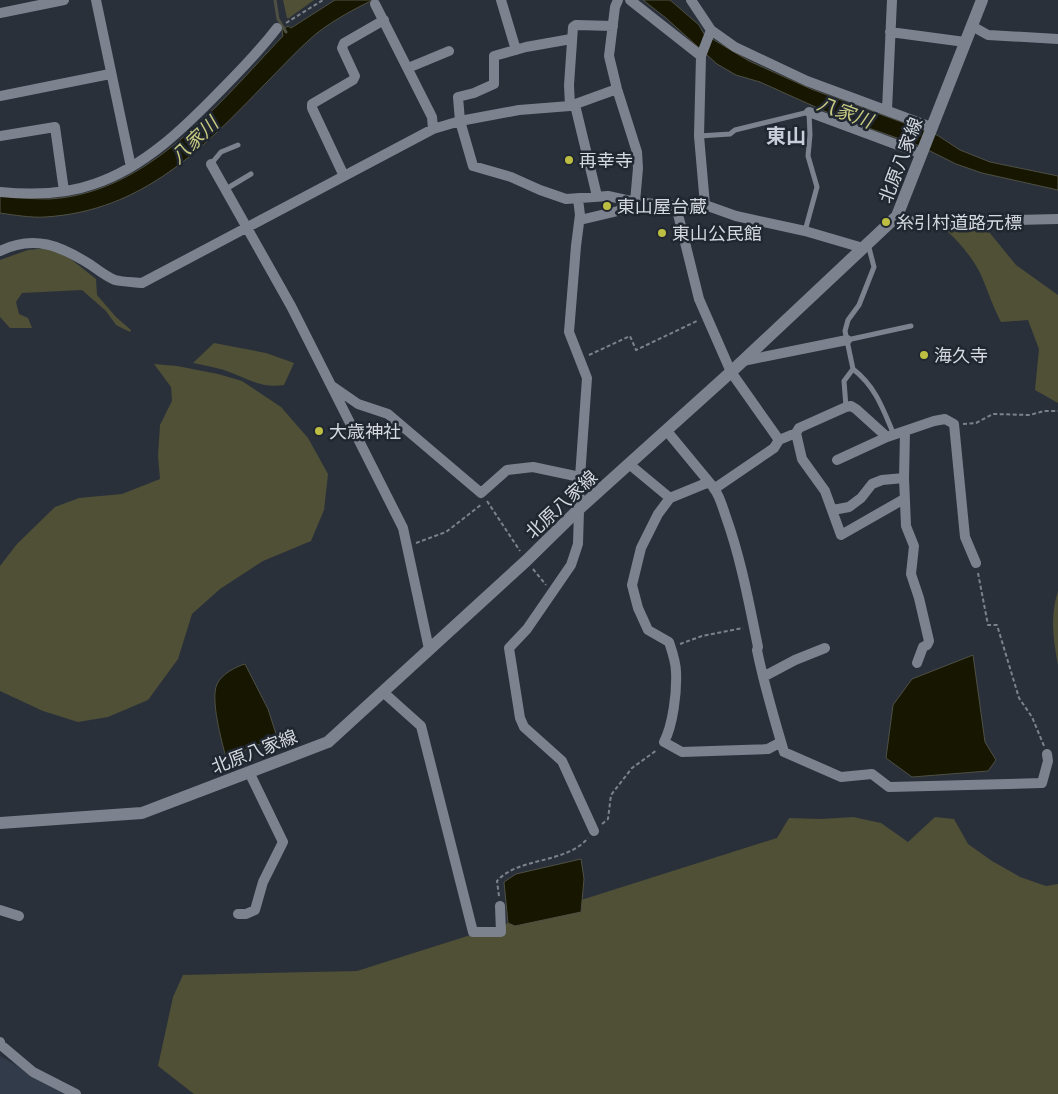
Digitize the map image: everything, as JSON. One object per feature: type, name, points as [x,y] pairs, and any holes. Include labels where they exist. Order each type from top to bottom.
[{"type":"main road","name":"北原八家線","points":[[0,823],[142,813],[328,742],[526,561],[628,464],[743,361],[897,216],[982,0]]},
{"type":"street","points":[[0,13],[64,0]]},
{"type":"street","points":[[96,0],[131,167]]},
{"type":"street","points":[[501,0],[516,50]]},
{"type":"street","points":[[618,0],[615,7],[609,56],[617,89],[637,152],[638,168],[635,202]]},
{"type":"street","points":[[630,0],[701,56]]},
{"type":"street","points":[[691,0],[711,30],[735,47],[807,81],[931,127]]},
{"type":"street","points":[[887,110],[892,0]]},
{"type":"street","points":[[375,4],[432,117],[433,129]]},
{"type":"street","points":[[344,176],[312,108],[312,104],[353,80],[355,76],[342,48],[344,43],[384,20]]},
{"type":"street","points":[[597,196],[572,106],[569,85],[571,39],[573,27],[576,25],[612,26]]},
{"type":"street","points":[[972,26],[988,34],[1058,39]]},
{"type":"street","points":[[0,192],[48,194],[64,191],[94,184],[131,167],[165,144],[208,104],[260,50],[277,28]]},
{"type":"street","points":[[705,205],[700,136],[701,56],[711,30]]},
{"type":"street","points":[[890,32],[965,42]]},
{"type":"street","points":[[571,39],[494,56],[494,84],[474,93],[458,96],[460,121],[473,166],[511,177],[566,200],[608,196],[635,202],[676,206],[705,205],[736,216],[865,245]]},
{"type":"street","points":[[408,68],[449,51]]},
{"type":"street","points":[[0,96],[110,74]]},
{"type":"street","points":[[0,251],[23,243],[47,243],[72,253],[114,280],[142,283],[433,129],[460,121],[518,110],[572,106],[617,89]]},
{"type":"street","points":[[808,112],[922,154]]},
{"type":"street","points":[[0,136],[55,127],[64,191]]},
{"type":"street","points":[[210,164],[292,306],[403,528],[429,649]]},
{"type":"street","points":[[578,199],[580,220],[569,332],[588,378],[580,477],[578,544],[572,565],[527,629],[509,648],[520,718],[524,727],[562,761],[594,830]]},
{"type":"street","points":[[580,220],[618,211],[635,202]]},
{"type":"street","points":[[676,206],[699,299],[731,372],[779,440]]},
{"type":"street","points":[[897,216],[916,222],[1058,219]]},
{"type":"street","points":[[743,361],[847,340]]},
{"type":"street","points":[[331,385],[358,404],[388,414],[481,493],[507,470],[533,467],[580,477]]},
{"type":"street","points":[[781,742],[768,749],[682,752],[664,742],[674,702],[676,672],[669,642],[648,630],[638,608],[632,585],[641,548],[658,514],[670,498],[712,486],[774,448],[779,440],[796,433],[799,428],[851,406],[891,436]]},
{"type":"street","points":[[837,460],[891,436],[934,421],[945,419],[954,424],[965,537],[976,563]]},
{"type":"street","points":[[666,430],[712,486],[735,541],[763,677],[784,752],[841,777],[872,774],[889,787],[1042,782],[1048,761],[1047,754]]},
{"type":"street","points":[[905,432],[904,499],[906,526],[914,546],[911,574],[929,641],[923,647],[917,663]]},
{"type":"street","points":[[796,433],[802,459],[825,491],[841,535],[904,499]]},
{"type":"street","points":[[628,464],[670,498]]},
{"type":"street","points":[[832,510],[849,507],[872,484],[886,479],[904,478]]},
{"type":"street","points":[[763,677],[824,648]]},
{"type":"street","points":[[383,692],[421,726],[473,932],[501,932],[500,906]]},
{"type":"street","points":[[238,914],[246,914],[255,910],[263,882],[283,842],[249,772]]},
{"type":"street","points":[[0,910],[19,916]]},
{"type":"street","points":[[0,1042],[1,1045],[33,1072],[76,1094]]},
{"type":"lane","points":[[700,136],[730,134],[735,130],[808,112],[810,135],[808,156],[816,187],[805,231]]},
{"type":"lane","points":[[210,164],[222,152],[238,145]]},
{"type":"lane","points":[[225,189],[251,174]]},
{"type":"lane","points":[[865,245],[874,267],[859,305],[848,320],[845,331],[853,369],[876,393],[891,436]]},
{"type":"lane","points":[[847,340],[911,326]]},
{"type":"lane","points":[[846,407],[844,381],[853,369]]},
{"type":"path","points":[[291,20],[322,0]]},
{"type":"path","points":[[580,360],[630,336],[636,350],[707,317]]},
{"type":"path","points":[[954,424],[970,425],[992,414],[1030,415],[1058,411]]},
{"type":"path","points":[[407,546],[446,532],[486,501],[526,561],[552,592]]},
{"type":"path","points":[[976,563],[988,625],[997,625],[1019,698],[1032,717],[1047,754]]},
{"type":"path","points":[[671,648],[702,636],[753,625]]},
{"type":"path","points":[[500,906],[497,881],[502,876],[530,864],[572,852],[583,844],[594,830],[608,819],[611,795],[632,768],[656,751],[664,742]]},
{"type":"shaded area","points":[[283,0],[314,0],[287,18]]},
{"type":"shaded area","points":[[970,223],[989,232],[1016,265],[1058,295],[1058,403],[1035,390],[1039,349],[1028,320],[1001,322],[978,269],[966,251],[947,231]]},
{"type":"shaded area","points":[[48,248],[67,256],[96,279],[97,295],[116,317],[131,330],[130,332],[116,325],[106,311],[82,290],[22,293],[16,302],[19,314],[28,318],[32,328],[10,328],[0,317],[0,260],[28,250]]},
{"type":"shaded area","points":[[214,343],[266,353],[294,363],[284,385],[275,386],[260,384],[224,370],[193,363]]},
{"type":"shaded area","points":[[154,364],[177,366],[242,381],[281,407],[308,438],[328,474],[324,510],[311,541],[263,561],[220,589],[192,614],[178,659],[148,700],[108,717],[78,722],[43,711],[0,691],[0,566],[17,544],[55,507],[79,498],[122,494],[160,479],[158,456],[160,425],[172,401],[171,387]]},
{"type":"shaded area","points":[[1058,591],[1058,665],[1053,628],[1055,600]]},
{"type":"shaded area","points":[[853,817],[881,823],[908,842],[935,817],[954,819],[968,844],[992,861],[1020,877],[1046,886],[1058,884],[1058,1094],[194,1094],[158,1066],[173,997],[183,975],[357,971],[777,838],[789,818]]},
{"type":"shaded area","points":[[0,1056],[21,1068],[65,1094],[0,1094]]},
{"type":"water","name":"八家川","points":[[335,0],[373,0],[344,15],[317,33],[218,131],[194,153],[168,172],[141,189],[112,203],[80,212],[45,217],[0,213],[0,195],[49,199],[85,193],[118,181],[150,163],[180,140],[234,89],[283,36],[282,30],[288,26],[291,28]]},
{"type":"water","name":"八家川","points":[[643,0],[670,0],[699,25],[704,34],[749,61],[811,89],[937,135],[960,150],[990,162],[1058,176],[1058,190],[982,173],[956,164],[920,146],[840,118],[760,82],[736,75],[717,64]]},
{"type":"water","points":[[973,655],[985,742],[996,760],[988,771],[912,777],[886,758],[893,705],[912,679]]},
{"type":"water","points":[[245,664],[268,709],[277,737],[226,758],[217,721],[215,691],[217,684],[225,674]]},
{"type":"water","points":[[581,859],[584,879],[581,912],[515,926],[508,923],[504,882],[516,874]]},
{"type":"waterway","points":[[275,0],[278,19],[286,32]]},
{"type":"place","name":"再幸寺","points":[[569,160]]},
{"type":"place","name":"東山屋台蔵","points":[[607,206]]},
{"type":"place","name":"糸引村道路元標","points":[[886,222]]},
{"type":"place","name":"東山公民館","points":[[662,233]]},
{"type":"place","name":"海久寺","points":[[924,355]]},
{"type":"place","name":"大歳神社","points":[[319,431]]},
{"type":"district","name":"東山","points":[[786,135]]}]
